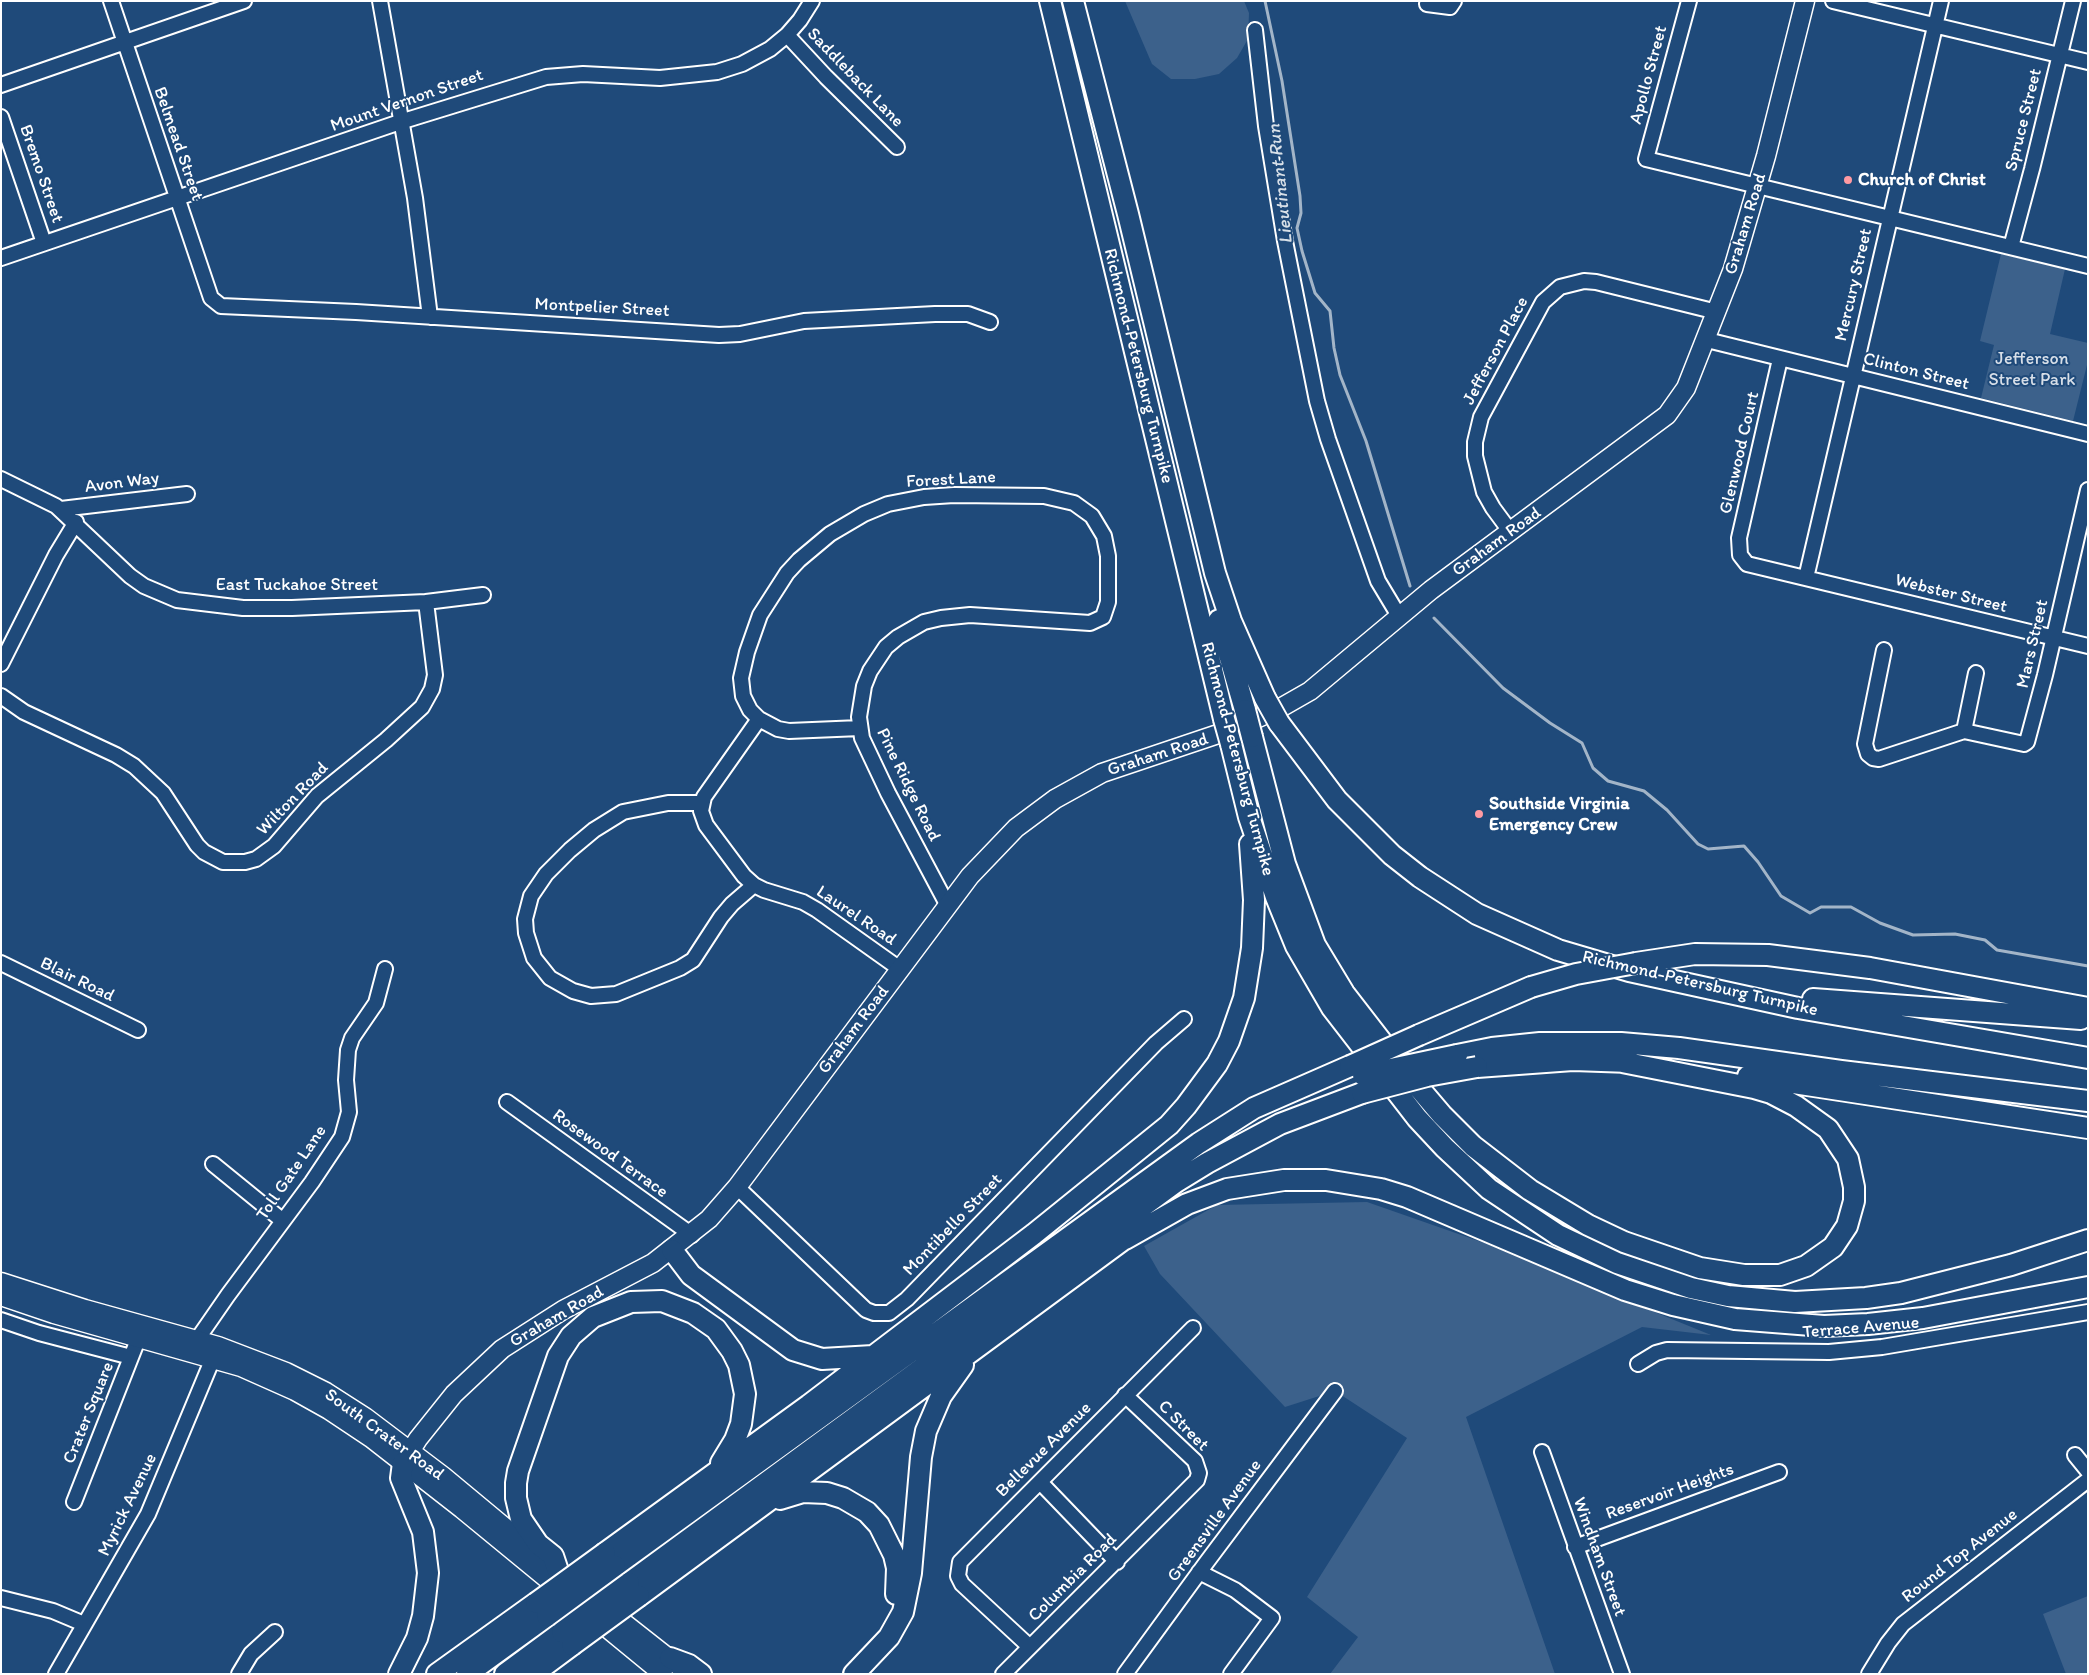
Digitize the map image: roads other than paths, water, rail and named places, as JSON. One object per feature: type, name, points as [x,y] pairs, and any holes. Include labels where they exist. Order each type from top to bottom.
[{"type":"highway","name":"Richmond-Petersburg Turnpike","points":[[1050,1],[1249,817],[1285,922],[1312,975],[1332,1008],[1417,1118],[1445,1148],[1489,1189],[1558,1234],[1603,1258],[1661,1279],[1728,1296],[1810,1302],[1866,1298],[1901,1293],[2012,1265],[2088,1240]]},
{"type":"highway","name":"Richmond-Petersburg Turnpike","points":[[1073,1],[1128,214],[1202,525],[1231,621],[1265,698],[1279,723],[1314,772],[1368,833],[1392,855],[1451,898],[1477,914],[1558,950],[1629,971],[1798,1008],[2088,1058]]},
{"type":"highway","points":[[1202,525],[1206,577],[1245,710],[1285,864],[1315,945],[1344,993],[1402,1068],[1442,1115],[1473,1146],[1530,1190],[1588,1225],[1624,1242],[1700,1268],[1744,1275],[1780,1275],[1806,1266],[1833,1247],[1847,1226],[1854,1201],[1854,1187],[1848,1159],[1828,1129],[1796,1106],[1771,1093],[1617,1061]]},
{"type":"highway","points":[[610,1560],[713,1475],[1034,1234],[1169,1125],[1186,1106],[1212,1071],[1229,1040],[1239,1017],[1249,975],[1254,900],[1249,817]]},
{"type":"highway","points":[[634,1589],[760,1508],[1125,1239],[1182,1192],[1248,1151],[1306,1122],[1358,1078],[1419,1035],[1530,987],[1576,974],[1696,954],[1768,955],[1870,968],[2088,1008]]},
{"type":"highway","points":[[1671,980],[1813,999],[2088,1019]]},
{"type":"highway","points":[[437,1674],[542,1609],[1199,1143],[1280,1105],[1358,1078],[1492,1048],[1540,1043],[1621,1044],[1679,1048],[1841,1071],[2088,1101]]},
{"type":"highway","points":[[1358,1078],[1427,1076],[1477,1067],[1553,1061],[1617,1061],[1714,1071],[2088,1128]]},
{"type":"highway","points":[[505,1674],[567,1639],[1176,1182],[1248,1140],[1328,1105]]},
{"type":"highway","points":[[1125,1239],[1187,1204],[1227,1190],[1284,1180],[1326,1180],[1381,1189],[1407,1197],[1625,1290],[1672,1305],[1735,1319],[1824,1326],[1868,1324],[1923,1318],[2088,1287]]},
{"type":"highway","points":[[928,1314],[1008,1269],[1105,1210]]},
{"type":"highway","points":[[2012,1265],[2088,1248]]},
{"type":"highway","points":[[672,1250],[691,1275],[774,1338],[793,1350],[822,1359],[873,1356]]},
{"type":"highway","points":[[558,1571],[552,1556],[538,1544],[521,1519],[516,1498],[516,1484],[518,1471],[558,1356],[571,1336],[592,1317],[631,1302],[662,1302],[694,1313],[716,1328],[726,1341],[742,1376],[744,1409],[735,1440],[713,1475]]},
{"type":"highway","points":[[854,1674],[889,1637],[903,1612],[910,1573],[921,1457],[926,1431],[941,1396],[982,1344]]},
{"type":"highway","points":[[399,1674],[408,1658],[421,1624],[428,1574],[423,1532],[401,1478],[406,1457]]},
{"type":"highway","points":[[760,1508],[792,1494],[813,1491],[827,1493],[843,1498],[867,1512],[889,1542],[897,1568],[897,1590],[893,1608],[879,1633],[838,1674]]},
{"type":"highway","points":[[467,1674],[542,1609]]},
{"type":"highway","points":[[533,1674],[567,1639]]},
{"type":"highway","points":[[666,1666],[689,1665],[701,1674]]},
{"type":"main road","name":"Graham Road","points":[[406,1457],[454,1394],[502,1349],[563,1310],[637,1272],[672,1250],[709,1219],[737,1187],[948,906],[992,851],[1016,828],[1055,798],[1102,773],[1194,744],[1236,728],[1282,708],[1310,691],[1399,616],[1667,415],[1686,388],[1733,269],[1758,187],[1805,1]]},
{"type":"main road","name":"South Crater Road","points":[[1,1282],[216,1352],[295,1391],[406,1457],[558,1571],[666,1666]]},
{"type":"main road","name":"South Crater Road","points":[[1,1296],[54,1314],[139,1337],[194,1346]]},
{"type":"main road","name":"South Crater Road","points":[[406,1457],[666,1666],[688,1674]]},
{"type":"street","name":"Belmead Street","points":[[111,1],[212,298]]},
{"type":"street","points":[[1,85],[244,1]]},
{"type":"street","points":[[380,1],[415,198],[430,317]]},
{"type":"street","name":"Mount Vernon Street","points":[[1,258],[400,122],[546,77],[583,74],[660,78],[717,72],[759,56],[787,35],[800,20],[812,1]]},
{"type":"street","points":[[1427,4],[1450,7],[1454,1]]},
{"type":"street","name":"Apollo Street","points":[[1689,1],[1646,159],[1758,187]]},
{"type":"street","points":[[1833,1],[2088,62]]},
{"type":"street","name":"Mercury Street","points":[[1806,578],[1941,1]]},
{"type":"street","name":"Spruce Street","points":[[2011,247],[2073,1]]},
{"type":"street","points":[[1255,30],[1266,126],[1285,241],[1317,401],[1328,439],[1378,581],[1399,616]]},
{"type":"street","name":"Saddleback Lane","points":[[787,35],[826,77],[897,146]]},
{"type":"street","name":"Bremo Street","points":[[1,117],[44,243]]},
{"type":"street","points":[[1758,187],[2088,266]]},
{"type":"street","name":"Jefferson Place","points":[[1510,531],[1484,492],[1475,456],[1475,436],[1480,417],[1543,302],[1560,287],[1584,281],[1596,282],[1717,312]]},
{"type":"street","name":"Montpelier Street","points":[[212,298],[216,303],[225,307],[430,317],[719,335],[740,334],[804,321],[934,314],[968,314],[990,322]]},
{"type":"street","name":"Clinton Street","points":[[1706,340],[2088,434]]},
{"type":"street","name":"Glenwood Court","points":[[1740,555],[1739,538],[1780,359]]},
{"type":"street","name":"East Tuckahoe Street","points":[[1,479],[61,509],[130,576],[160,594],[184,602],[243,608],[292,608],[426,602],[483,595]]},
{"type":"street","name":"Mars Street","points":[[1964,731],[2024,744],[2027,742],[2054,638],[2088,490]]},
{"type":"street","name":"Avon Way","points":[[61,509],[187,494]]},
{"type":"street","name":"Forest Lane","points":[[759,719],[746,703],[741,678],[749,644],[764,608],[786,573],[817,544],[844,524],[888,504],[924,497],[954,495],[1044,496],[1060,498],[1084,509],[1100,526],[1104,536],[1109,579],[1106,612],[1097,621],[1082,622]]},
{"type":"street","points":[[1,664],[51,564],[76,522]]},
{"type":"street","name":"Webster Street","points":[[1740,555],[1752,566],[2088,646]]},
{"type":"street","name":"Wilton Road","points":[[1,696],[24,712],[116,755],[134,766],[163,794],[197,845],[204,852],[223,862],[245,862],[256,859],[270,850],[317,796],[386,740],[422,707],[432,689],[435,675],[426,602]]},
{"type":"street","name":"Pine Ridge Road","points":[[948,906],[888,793],[860,728],[860,702],[870,671],[886,647],[910,628],[941,618],[970,615],[1082,622]]},
{"type":"street","points":[[1884,650],[1865,744],[1868,754],[1879,759],[1964,731],[1976,673]]},
{"type":"street","points":[[754,885],[732,904],[721,917],[701,951],[693,960],[680,968],[616,994],[591,996],[561,986],[541,969],[528,946],[526,932],[528,906],[538,884],[594,830],[610,818],[640,807],[668,803],[702,803],[759,719],[778,729],[790,731],[860,728]]},
{"type":"street","name":"Laurel Road","points":[[702,803],[701,811],[706,824],[744,876],[754,885],[803,902],[817,910],[900,969]]},
{"type":"street","name":"Blair Road","points":[[1,963],[138,1030]]},
{"type":"street","name":"Toll Gate Lane","points":[[194,1346],[312,1182],[344,1130],[349,1112],[346,1080],[348,1050],[352,1038],[376,1003],[385,969]]},
{"type":"street","name":"Montibello Street","points":[[737,1187],[866,1310],[874,1313],[889,1313],[914,1292],[1156,1043],[1184,1019]]},
{"type":"street","name":"Rosewood Terrace","points":[[507,1102],[692,1235]]},
{"type":"street","points":[[213,1164],[283,1220]]},
{"type":"street","name":"Terrace Avenue","points":[[1638,1364],[1656,1352],[1667,1350],[1829,1352],[1882,1347],[2088,1312]]},
{"type":"street","points":[[1,1320],[39,1333],[132,1357]]},
{"type":"street","name":"Bellevue Avenue","points":[[1030,1648],[960,1581],[958,1569],[960,1562],[1193,1328]]},
{"type":"street","name":"Crater Square","points":[[74,1502],[139,1337]]},
{"type":"street","name":"Myrick Avenue","points":[[56,1674],[148,1514],[216,1352]]},
{"type":"street","name":"Greensville Avenue","points":[[1125,1674],[1335,1391]]},
{"type":"street","name":"C Street","points":[[1125,1395],[1198,1466],[1199,1473],[1194,1485],[1170,1508]]},
{"type":"street","name":"Windham Street","points":[[1542,1452],[1622,1674]]},
{"type":"street","points":[[2075,1455],[2088,1471]]},
{"type":"street","name":"Reservoir Heights","points":[[1575,1547],[1779,1472]]},
{"type":"street","name":"Round Top Avenue","points":[[1868,1674],[1903,1624],[2088,1480]]},
{"type":"street","points":[[1040,1482],[1116,1562]]},
{"type":"street","name":"Columbia Road","points":[[1003,1674],[1170,1508]]},
{"type":"street","points":[[1199,1572],[1234,1590],[1272,1618],[1231,1674]]},
{"type":"street","points":[[1,1598],[53,1611],[84,1624]]},
{"type":"street","points":[[239,1674],[251,1654],[275,1632]]},
{"type":"waterway","name":"Lieutinant Run","points":[[1265,1],[1282,81],[1300,196],[1301,213],[1297,228],[1302,251],[1315,293],[1330,311],[1334,348],[1340,375],[1366,441],[1410,586]]},
{"type":"waterway","name":"Lieutinant Run","points":[[1434,618],[1503,688],[1550,723],[1582,743],[1593,768],[1608,781],[1644,791],[1667,810],[1698,844],[1708,849],[1744,846],[1758,862],[1781,896],[1810,913],[1821,907],[1851,907],[1880,923],[1913,935],[1955,934],[1985,940],[1997,950],[2088,966]]},
{"type":"place","name":"Church of Christ","points":[[1848,180]]},
{"type":"place","name":"Southside Virginia Emergency Crew","points":[[1479,814]]},
{"type":"park label","name":"Jefferson Street Park","points":[[2032,369]]}]
